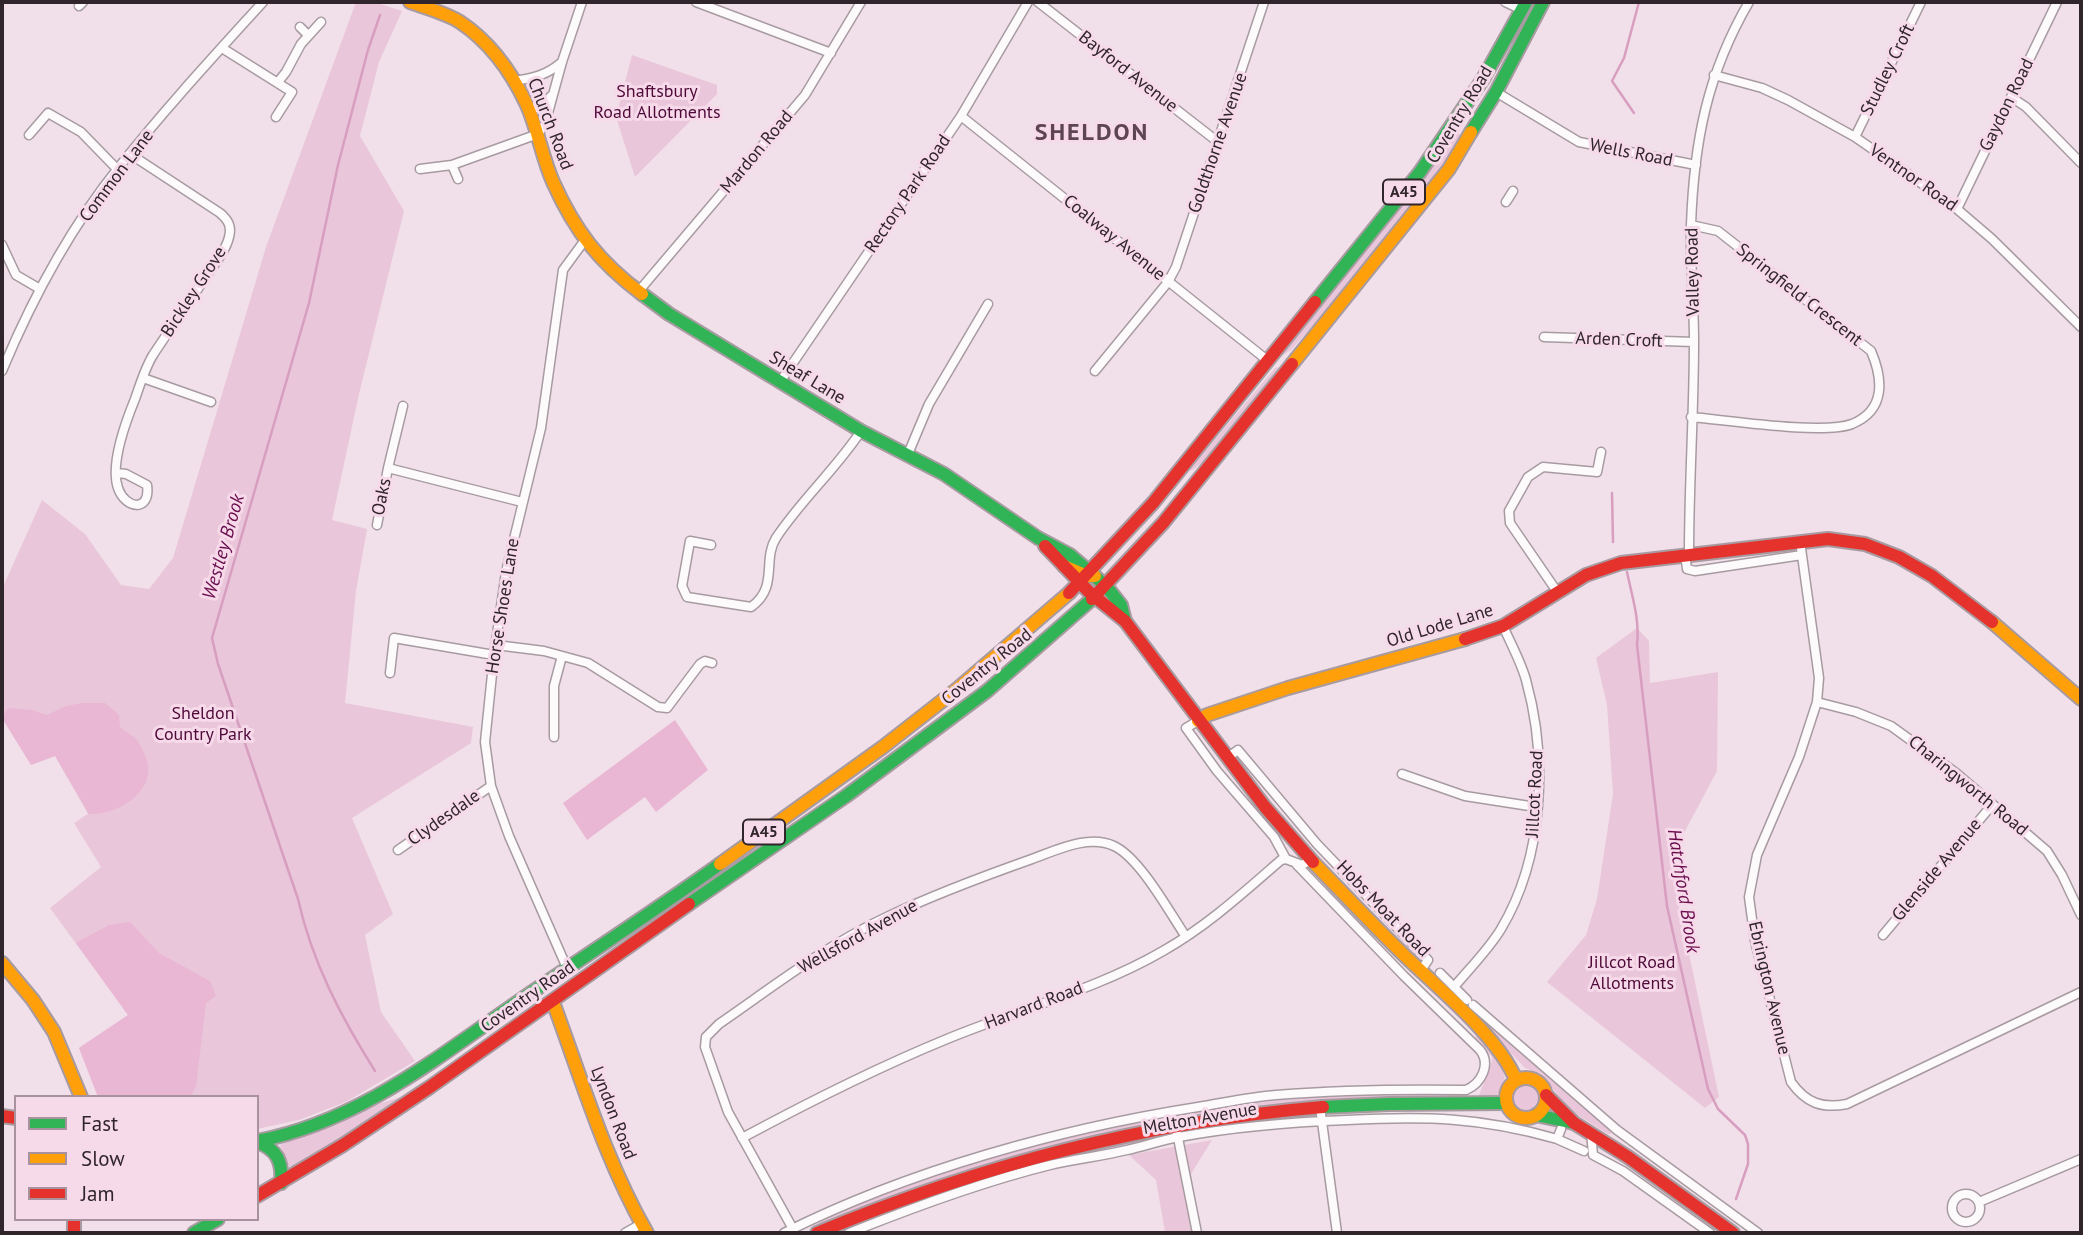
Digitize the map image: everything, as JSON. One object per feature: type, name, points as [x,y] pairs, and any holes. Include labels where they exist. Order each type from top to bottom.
[{"type":"main road","name":"Church Road","points":[[410,2],[458,21],[472,30],[493,51],[514,81],[528,109],[552,180],[576,226]]},
{"type":"main road","name":"Coventry Road","points":[[259,1142],[301,1132],[340,1117],[384,1093],[713,869],[883,747],[956,690],[983,676],[1095,585],[1153,502],[1178,482],[1277,364],[1316,332],[1449,169],[1496,92],[1543,2]]},
{"type":"main road","name":"Coventry Road","points":[[281,1183],[402,1106],[553,1002],[635,941],[911,750],[987,691],[1095,585],[1163,523],[1420,172],[1480,84],[1524,6]]},
{"type":"main road","name":"Sheaf Lane","points":[[576,226],[613,272],[638,292],[862,431],[954,480],[1038,538],[1095,585]]},
{"type":"main road","name":"Old Lode Lane","points":[[1198,721],[1207,715],[1288,688],[1452,643],[1503,626],[1586,575],[1603,569],[1639,560],[1687,554],[1800,541],[1849,539],[1891,552],[1924,570],[1968,602],[2048,674],[2081,699]]},
{"type":"main road","name":"Hobs Moat Road","points":[[1095,585],[1227,758],[1278,832],[1311,860],[1420,972],[1479,1028],[1510,1065],[1516,1080]]},
{"type":"main road","name":"Hobs Moat Road","points":[[1095,585],[1121,605],[1125,621]]},
{"type":"main road","points":[[2,963],[33,1000],[54,1032],[80,1095]]},
{"type":"main road","points":[[384,1093],[416,1082],[541,997],[553,1002]]},
{"type":"main road","name":"Lyndon Road","points":[[553,1002],[605,1143],[644,1228]]},
{"type":"main road","points":[[1546,1095],[1544,1106],[1536,1115],[1527,1118],[1518,1117],[1510,1111],[1506,1103],[1507,1088],[1524,1077],[1533,1079],[1574,1123]]},
{"type":"main road","name":"Melton Avenue","points":[[816,1229],[1022,1159],[1176,1124],[1236,1114],[1321,1114],[1469,1103],[1490,1106],[1506,1103]]},
{"type":"main road","points":[[1536,1115],[1574,1123],[1591,1132],[1733,1233]]},
{"type":"main road","points":[[259,1143],[273,1148],[278,1154],[281,1162],[281,1183]]},
{"type":"main road","name":"A45","points":[[259,1195],[281,1183]]},
{"type":"main road","points":[[194,1233],[215,1221]]},
{"type":"street","name":"Common Lane","points":[[2,371],[58,257],[117,169],[263,2]]},
{"type":"street","points":[[426,156],[424,169],[452,165],[538,134],[545,124],[582,2]]},
{"type":"street","points":[[696,2],[831,53]]},
{"type":"street","name":"Mardon Road","points":[[638,292],[805,95],[861,2]]},
{"type":"street","name":"Rectory Park Road","points":[[780,382],[961,116],[1028,2]]},
{"type":"street","name":"Bayford Avenue","points":[[1038,2],[1218,142]]},
{"type":"street","name":"Goldthorne Avenue","points":[[1096,371],[1168,282],[1264,2]]},
{"type":"street","points":[[1505,2],[1524,6]]},
{"type":"street","name":"Valley Road","points":[[1687,554],[1694,342],[1691,225],[1696,166],[1702,121],[1714,75],[1731,34],[1749,2]]},
{"type":"street","name":"Studley Croft","points":[[1855,137],[1921,2]]},
{"type":"street","name":"Gaydon Road","points":[[1957,209],[2057,2]]},
{"type":"street","points":[[278,82],[308,35],[321,22]]},
{"type":"street","points":[[300,27],[308,35]]},
{"type":"street","points":[[222,48],[292,92]]},
{"type":"street","points":[[514,81],[551,72],[562,62]]},
{"type":"street","name":"Ventnor Road","points":[[1714,75],[1762,88],[1855,137],[1957,209],[1992,239],[2081,327]]},
{"type":"street","points":[[276,117],[299,83]]},
{"type":"street","points":[[528,109],[538,109],[544,105],[555,90]]},
{"type":"street","name":"Wells Road","points":[[1496,92],[1578,142],[1696,166]]},
{"type":"street","points":[[2011,97],[2026,107],[2081,163]]},
{"type":"street","points":[[29,135],[48,113],[81,132],[117,169]]},
{"type":"street","name":"Coalway Avenue","points":[[961,116],[1168,282],[1277,364]]},
{"type":"street","name":"Bickley Grove","points":[[117,473],[122,430],[151,358],[227,244],[230,227],[220,213],[130,154]]},
{"type":"street","points":[[452,165],[458,179]]},
{"type":"street","points":[[1506,202],[1513,191]]},
{"type":"street","name":"Springfield Crescent","points":[[1691,225],[1718,231],[1871,351],[1880,375],[1880,393],[1874,405],[1854,423],[1843,426],[1794,426],[1691,417]]},
{"type":"street","name":"Horse Shoes Lane","points":[[567,968],[509,836],[491,786],[485,742],[506,572],[541,428],[563,270],[585,240]]},
{"type":"street","points":[[2,245],[16,275],[40,289]]},
{"type":"street","points":[[908,454],[929,404],[988,304]]},
{"type":"street","name":"Arden Croft","points":[[1544,337],[1694,342]]},
{"type":"street","points":[[143,378],[211,402]]},
{"type":"street","name":"Oaks","points":[[377,526],[403,406]]},
{"type":"street","points":[[711,545],[690,541],[682,586],[687,597],[751,607],[765,593],[774,541],[862,431]]},
{"type":"street","points":[[1558,593],[1510,523],[1509,512],[1528,477],[1543,467],[1597,472],[1601,452]]},
{"type":"street","points":[[388,468],[522,502]]},
{"type":"street","points":[[117,473],[126,474],[146,485],[147,498],[144,503],[137,505],[122,497],[117,486],[117,473]]},
{"type":"street","name":"Ebrington Avenue","points":[[1800,541],[1819,678],[1817,702],[1799,757],[1757,855],[1749,897],[1755,941],[1791,1082],[1810,1102],[1824,1106],[1847,1104],[2081,992]]},
{"type":"street","points":[[1687,554],[1687,569],[1695,570],[1802,555]]},
{"type":"street","name":"Jillcot Road","points":[[1454,987],[1500,930],[1521,889],[1535,836],[1540,761],[1536,718],[1525,677],[1503,626]]},
{"type":"street","points":[[390,673],[394,638],[494,655]]},
{"type":"street","points":[[496,645],[544,651],[588,663],[658,708],[667,708],[700,664],[705,661],[712,663]]},
{"type":"street","points":[[554,737],[554,686],[562,656]]},
{"type":"street","name":"Charingworth Road","points":[[1817,702],[1879,720],[1899,730],[1956,773],[2047,851],[2081,915]]},
{"type":"street","name":"Hobs Moat Road","points":[[1198,721],[1186,728],[1217,771],[1278,832],[1286,859]]},
{"type":"street","name":"Hobs Moat Road","points":[[1227,758],[1238,750],[1317,844],[1427,960],[1420,972]]},
{"type":"street","points":[[1402,774],[1465,796],[1536,807]]},
{"type":"street","name":"Clydesdale","points":[[398,850],[491,786]]},
{"type":"street","name":"Glenside Avenue","points":[[1883,936],[1992,805]]},
{"type":"street","name":"Wellsford Avenue","points":[[793,1229],[728,1112],[707,1054],[706,1037],[719,1024],[788,976],[888,916],[986,875],[1083,842],[1101,842],[1115,846],[1132,858],[1186,937]]},
{"type":"street","points":[[1286,859],[1297,864],[1311,860]]},
{"type":"street","name":"Harvard Road","points":[[741,1138],[843,1084],[948,1038],[1096,982],[1161,953],[1207,924],[1280,860],[1286,859]]},
{"type":"street","name":"Hobs Moat Road","points":[[1297,864],[1404,976],[1480,1050],[1486,1062],[1483,1073],[1472,1087]]},
{"type":"street","points":[[1440,973],[1617,1130],[1758,1233]]},
{"type":"street","points":[[1469,1103],[1472,1087]]},
{"type":"street","name":"Melton Avenue","points":[[784,1233],[793,1229],[816,1229],[935,1171],[1068,1132],[1172,1111],[1275,1095],[1466,1090],[1472,1087]]},
{"type":"street","points":[[1321,1114],[1337,1233]]},
{"type":"street","name":"Melton Avenue","points":[[849,1233],[891,1216],[1049,1166],[1178,1137],[1321,1114],[1444,1118],[1520,1129],[1557,1139],[1584,1151]]},
{"type":"street","points":[[1176,1124],[1197,1233]]},
{"type":"street","points":[[1557,1139],[1561,1129]]},
{"type":"street","points":[[1591,1132],[1593,1155],[1623,1171],[1710,1233]]},
{"type":"street","points":[[1979,1202],[2081,1159]]},
{"type":"street","points":[[625,1233],[644,1228]]},
{"type":"green space","name":"Sheldon Country Park","points":[[356,2],[374,2],[402,11],[379,62],[360,136],[404,211],[359,394],[332,520],[367,529],[356,591],[345,703],[473,727],[471,743],[352,818],[393,914],[365,935],[381,1012],[415,1061],[346,1102],[299,1120],[259,1129],[259,1095],[97,1095],[79,1048],[128,1015],[50,908],[101,867],[74,823],[88,814],[55,756],[31,765],[2,718],[2,589],[42,500],[85,534],[121,585],[149,589],[173,558],[266,247]]},
{"type":"green space","name":"Shaftsbury Road Allotments","points":[[632,55],[717,85],[717,94],[635,177],[616,117]]},
{"type":"green space","points":[[1461,122],[1464,124],[1458,134],[1465,136],[1334,302],[1291,350],[1275,360]]},
{"type":"green space","points":[[1280,367],[1207,459],[1191,471],[1275,368]]},
{"type":"green space","name":"Jillcot Road Allotments","points":[[1637,628],[1649,641],[1650,683],[1718,672],[1717,771],[1676,848],[1675,887],[1719,1097],[1705,1108],[1547,982],[1586,935],[1597,899],[1613,794],[1607,705],[1596,658]]},
{"type":"green space","points":[[1490,1024],[1545,1075],[1611,1128],[1611,1134],[1568,1109],[1542,1074],[1525,1068],[1487,1028]]},
{"type":"green space","points":[[1477,1036],[1497,1059],[1505,1076],[1500,1092],[1490,1100],[1478,1098],[1492,1057],[1474,1038]]},
{"type":"green space","points":[[434,1080],[293,1168],[289,1166],[280,1146],[282,1142],[335,1126]]},
{"type":"green space","points":[[1527,1081],[1538,1086],[1543,1097],[1538,1108],[1527,1113],[1516,1108],[1511,1097],[1516,1086]]},
{"type":"green space","points":[[1367,1093],[1468,1096],[1466,1099],[1356,1098],[1183,1116],[1023,1154],[954,1174],[818,1224],[838,1212],[912,1183],[1055,1140],[1232,1106]]},
{"type":"green space","points":[[1166,1133],[1166,1136],[1057,1161],[881,1218],[844,1233],[828,1233],[951,1185],[1052,1155]]},
{"type":"green space","points":[[1212,1140],[1191,1174],[1200,1233],[1162,1233],[1165,1232],[1156,1180],[1129,1155]]},
{"type":"shaded area","points":[[105,703],[119,715],[120,727],[137,740],[148,768],[147,779],[134,798],[113,810],[101,813],[89,814],[55,756],[31,765],[2,718],[8,708],[32,710],[47,715],[66,706]]},
{"type":"shaded area","points":[[675,720],[708,770],[656,812],[645,797],[587,840],[563,803]]},
{"type":"shaded area","points":[[130,922],[159,953],[210,981],[216,996],[206,1003],[196,1086],[191,1095],[97,1095],[79,1048],[128,1015],[76,943],[109,925]]},
{"type":"waterway","name":"Hatchford Brook","points":[[1634,113],[1612,81],[1624,58],[1639,2]]},
{"type":"waterway","name":"Westley Brook","points":[[375,1071],[339,1009],[311,945],[298,899],[218,664],[212,638],[309,303],[338,165],[368,50],[380,15]]},
{"type":"waterway","name":"Hatchford Brook","points":[[1612,493],[1613,542]]},
{"type":"waterway","name":"Hatchford Brook","points":[[1627,572],[1636,617],[1667,906],[1708,1089],[1718,1109],[1745,1135],[1748,1144],[1748,1164],[1736,1199]]},
{"type":"traffic: fast","points":[[1315,302],[1420,172],[1483,79],[1526,2]]},
{"type":"traffic: fast","points":[[1471,132],[1496,92],[1543,2]]},
{"type":"traffic: fast","points":[[642,294],[669,314],[861,431],[944,474],[1038,538],[1070,555],[1106,586],[1121,605],[1125,621]]},
{"type":"traffic: fast","points":[[689,904],[846,796],[987,691],[1092,599]]},
{"type":"traffic: fast","points":[[259,1141],[330,1119],[397,1084],[720,864]]},
{"type":"traffic: fast","points":[[1323,1107],[1506,1103]]},
{"type":"traffic: fast","points":[[1536,1115],[1574,1123]]},
{"type":"traffic: fast","points":[[259,1143],[269,1148],[277,1157],[281,1169],[281,1183]]},
{"type":"traffic: fast","points":[[194,1233],[215,1221]]},
{"type":"traffic: slow","points":[[410,2],[460,22],[481,39],[499,59],[527,105],[549,173],[579,231],[613,270],[642,294]]},
{"type":"traffic: slow","points":[[1292,364],[1449,169],[1471,132]]},
{"type":"traffic: slow","points":[[1064,566],[1087,576],[1095,576]]},
{"type":"traffic: slow","points":[[720,864],[883,747],[956,690],[1069,593]]},
{"type":"traffic: slow","points":[[1992,622],[2081,699]]},
{"type":"traffic: slow","points":[[1198,721],[1207,715],[1288,688],[1465,639]]},
{"type":"traffic: slow","points":[[1313,862],[1392,944],[1482,1030],[1507,1063],[1516,1080]]},
{"type":"traffic: slow","points":[[2,963],[33,1000],[54,1032],[80,1095]]},
{"type":"traffic: slow","points":[[553,1002],[606,1148],[647,1233]]},
{"type":"traffic: slow","points":[[1526,1078],[1534,1079],[1540,1084],[1545,1090],[1546,1098],[1545,1106],[1540,1112],[1534,1117],[1526,1118],[1518,1117],[1512,1112],[1507,1106],[1506,1098],[1507,1090],[1512,1084],[1518,1079],[1526,1078]]},
{"type":"traffic: jam","points":[[1069,593],[1153,503],[1315,302]]},
{"type":"traffic: jam","points":[[1092,599],[1163,523],[1292,364]]},
{"type":"traffic: jam","points":[[1465,639],[1503,626],[1586,575],[1621,563],[1828,539],[1865,544],[1899,557],[1932,576],[1992,622]]},
{"type":"traffic: jam","points":[[1045,546],[1089,592],[1125,621],[1265,807],[1313,862]]},
{"type":"traffic: jam","points":[[259,1195],[343,1145],[430,1087],[689,904]]},
{"type":"traffic: jam","points":[[1546,1095],[1574,1123],[1628,1157],[1733,1233]]},
{"type":"traffic: jam","points":[[817,1233],[940,1187],[1065,1150],[1192,1123],[1323,1107]]},
{"type":"traffic: jam","points":[[2,1116],[14,1118]]},
{"type":"traffic: jam","points":[[74,1221],[74,1233]]},
{"type":"district","name":"SHELDON","points":[[1092,133]]}]
